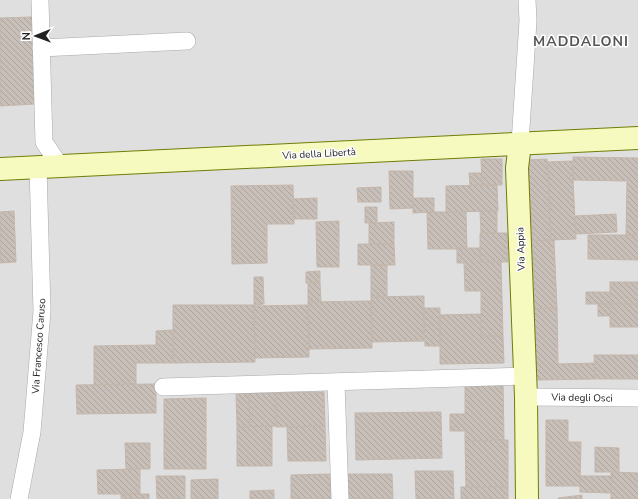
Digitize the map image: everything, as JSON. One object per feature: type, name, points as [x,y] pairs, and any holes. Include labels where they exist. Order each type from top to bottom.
[{"type":"main road","name":"Via della Libertà","points":[[0,169],[638,138]]},
{"type":"main road","name":"Via Appia","points":[[520,144],[517,168],[528,499]]},
{"type":"street","points":[[40,0],[44,142],[60,166]]},
{"type":"street","name":"Via Appia","points":[[520,144],[528,21],[527,0]]},
{"type":"street","points":[[41,48],[187,41]]},
{"type":"street","name":"Via Francesco Caruso","points":[[20,499],[32,432],[42,311],[38,167]]},
{"type":"street","points":[[336,382],[340,499]]},
{"type":"street","name":"Via degli Osci","points":[[163,387],[336,382],[525,386],[638,398]]},
{"type":"shaded area","name":"MADDALONI","points":[[0,0],[638,0],[638,499],[0,499]]},
{"type":"building","points":[[32,17],[35,104],[0,106],[0,18]]},
{"type":"building","points":[[573,157],[638,158],[638,235],[626,235],[627,181],[573,180]]},
{"type":"building","points":[[481,159],[502,159],[502,185],[482,185]]},
{"type":"building","points":[[547,159],[551,240],[532,241],[528,160]]},
{"type":"building","points":[[572,161],[576,239],[551,240],[548,162]]},
{"type":"building","points":[[389,171],[413,171],[413,208],[390,209]]},
{"type":"building","points":[[469,173],[482,173],[482,185],[470,185]]},
{"type":"building","points":[[293,185],[294,224],[267,224],[267,263],[232,264],[231,186]]},
{"type":"building","points":[[497,185],[498,211],[446,212],[446,186]]},
{"type":"building","points":[[381,187],[381,202],[358,202],[357,188]]},
{"type":"building","points":[[317,198],[317,219],[294,219],[293,199]]},
{"type":"building","points":[[413,198],[434,198],[434,212],[413,213]]},
{"type":"building","points":[[365,207],[377,207],[377,222],[365,223]]},
{"type":"building","points":[[14,211],[16,262],[0,263],[0,212]]},
{"type":"building","points":[[480,211],[497,211],[497,233],[481,233]]},
{"type":"building","points":[[427,212],[466,212],[467,249],[428,249]]},
{"type":"building","points":[[616,214],[617,232],[576,234],[575,216]]},
{"type":"building","points":[[339,221],[339,267],[317,267],[316,222]]},
{"type":"building","points":[[394,222],[394,244],[369,244],[369,223]]},
{"type":"building","points":[[480,233],[507,233],[508,262],[480,262]]},
{"type":"building","points":[[588,235],[638,235],[638,260],[588,259]]},
{"type":"building","points":[[554,240],[557,308],[534,309],[532,241]]},
{"type":"building","points":[[358,244],[394,244],[395,265],[358,265]]},
{"type":"building","points":[[457,248],[480,248],[480,262],[501,262],[503,336],[481,336],[481,291],[465,291],[464,263],[457,263]]},
{"type":"building","points":[[371,265],[387,265],[387,296],[371,297]]},
{"type":"building","points":[[320,271],[320,283],[306,283],[306,272]]},
{"type":"building","points":[[254,277],[263,277],[264,304],[254,305]]},
{"type":"building","points":[[610,282],[638,282],[638,304],[610,304]]},
{"type":"building","points":[[308,283],[320,283],[321,302],[308,302]]},
{"type":"building","points":[[586,292],[610,292],[610,304],[586,304]]},
{"type":"building","points":[[424,296],[424,341],[372,342],[371,297]]},
{"type":"building","points":[[371,301],[372,348],[309,349],[308,302]]},
{"type":"building","points":[[598,304],[610,304],[610,316],[598,316]]},
{"type":"building","points":[[610,304],[638,304],[638,327],[610,327]]},
{"type":"building","points":[[173,305],[254,305],[255,362],[173,363]]},
{"type":"building","points":[[308,305],[309,357],[255,358],[254,306]]},
{"type":"building","points":[[424,308],[440,308],[440,346],[425,346]]},
{"type":"building","points":[[557,308],[558,364],[595,363],[595,379],[536,380],[534,309]]},
{"type":"building","points":[[481,314],[481,336],[503,336],[504,363],[440,364],[440,315]]},
{"type":"building","points":[[173,330],[173,363],[136,363],[136,384],[94,385],[94,346],[156,345],[156,331]]},
{"type":"building","points":[[594,355],[638,355],[638,379],[595,379]]},
{"type":"building","points":[[503,382],[504,440],[465,441],[465,431],[450,431],[450,414],[465,414],[465,383]]},
{"type":"building","points":[[156,384],[156,413],[77,414],[76,385]]},
{"type":"building","points":[[324,392],[325,426],[276,427],[276,393]]},
{"type":"building","points":[[249,393],[250,427],[237,427],[236,394]]},
{"type":"building","points":[[249,393],[276,393],[276,426],[250,427]]},
{"type":"building","points":[[206,398],[206,469],[164,469],[164,399]]},
{"type":"building","points":[[441,412],[442,458],[356,460],[355,413]]},
{"type":"building","points":[[546,420],[568,420],[568,442],[581,442],[580,486],[546,486]]},
{"type":"building","points":[[272,426],[272,466],[237,466],[237,427]]},
{"type":"building","points":[[325,426],[326,461],[288,461],[287,427]]},
{"type":"building","points":[[508,440],[508,487],[466,487],[465,441]]},
{"type":"building","points":[[125,443],[150,443],[150,469],[126,469]]},
{"type":"building","points":[[595,447],[619,448],[619,472],[595,472]]},
{"type":"building","points":[[140,469],[140,494],[98,494],[97,470]]},
{"type":"building","points":[[415,471],[453,471],[454,499],[416,499]]},
{"type":"building","points":[[611,472],[638,473],[638,499],[611,499]]},
{"type":"building","points":[[330,474],[331,499],[291,499],[291,475]]},
{"type":"building","points":[[347,474],[392,474],[393,499],[347,499]]},
{"type":"building","points":[[156,476],[185,476],[185,499],[157,499]]},
{"type":"building","points":[[580,476],[612,476],[611,493],[580,492]]},
{"type":"building","points":[[218,479],[218,499],[191,499],[191,480]]},
{"type":"building","points":[[461,487],[508,487],[508,499],[461,499]]},
{"type":"building","points":[[274,490],[274,499],[250,499],[250,491]]},
{"type":"building","points":[[121,494],[149,494],[149,499],[121,499]]},
{"type":"building","points":[[582,495],[582,499],[558,499],[558,498]]},
{"type":"district","name":"MADDALONI","points":[[581,41]]}]
